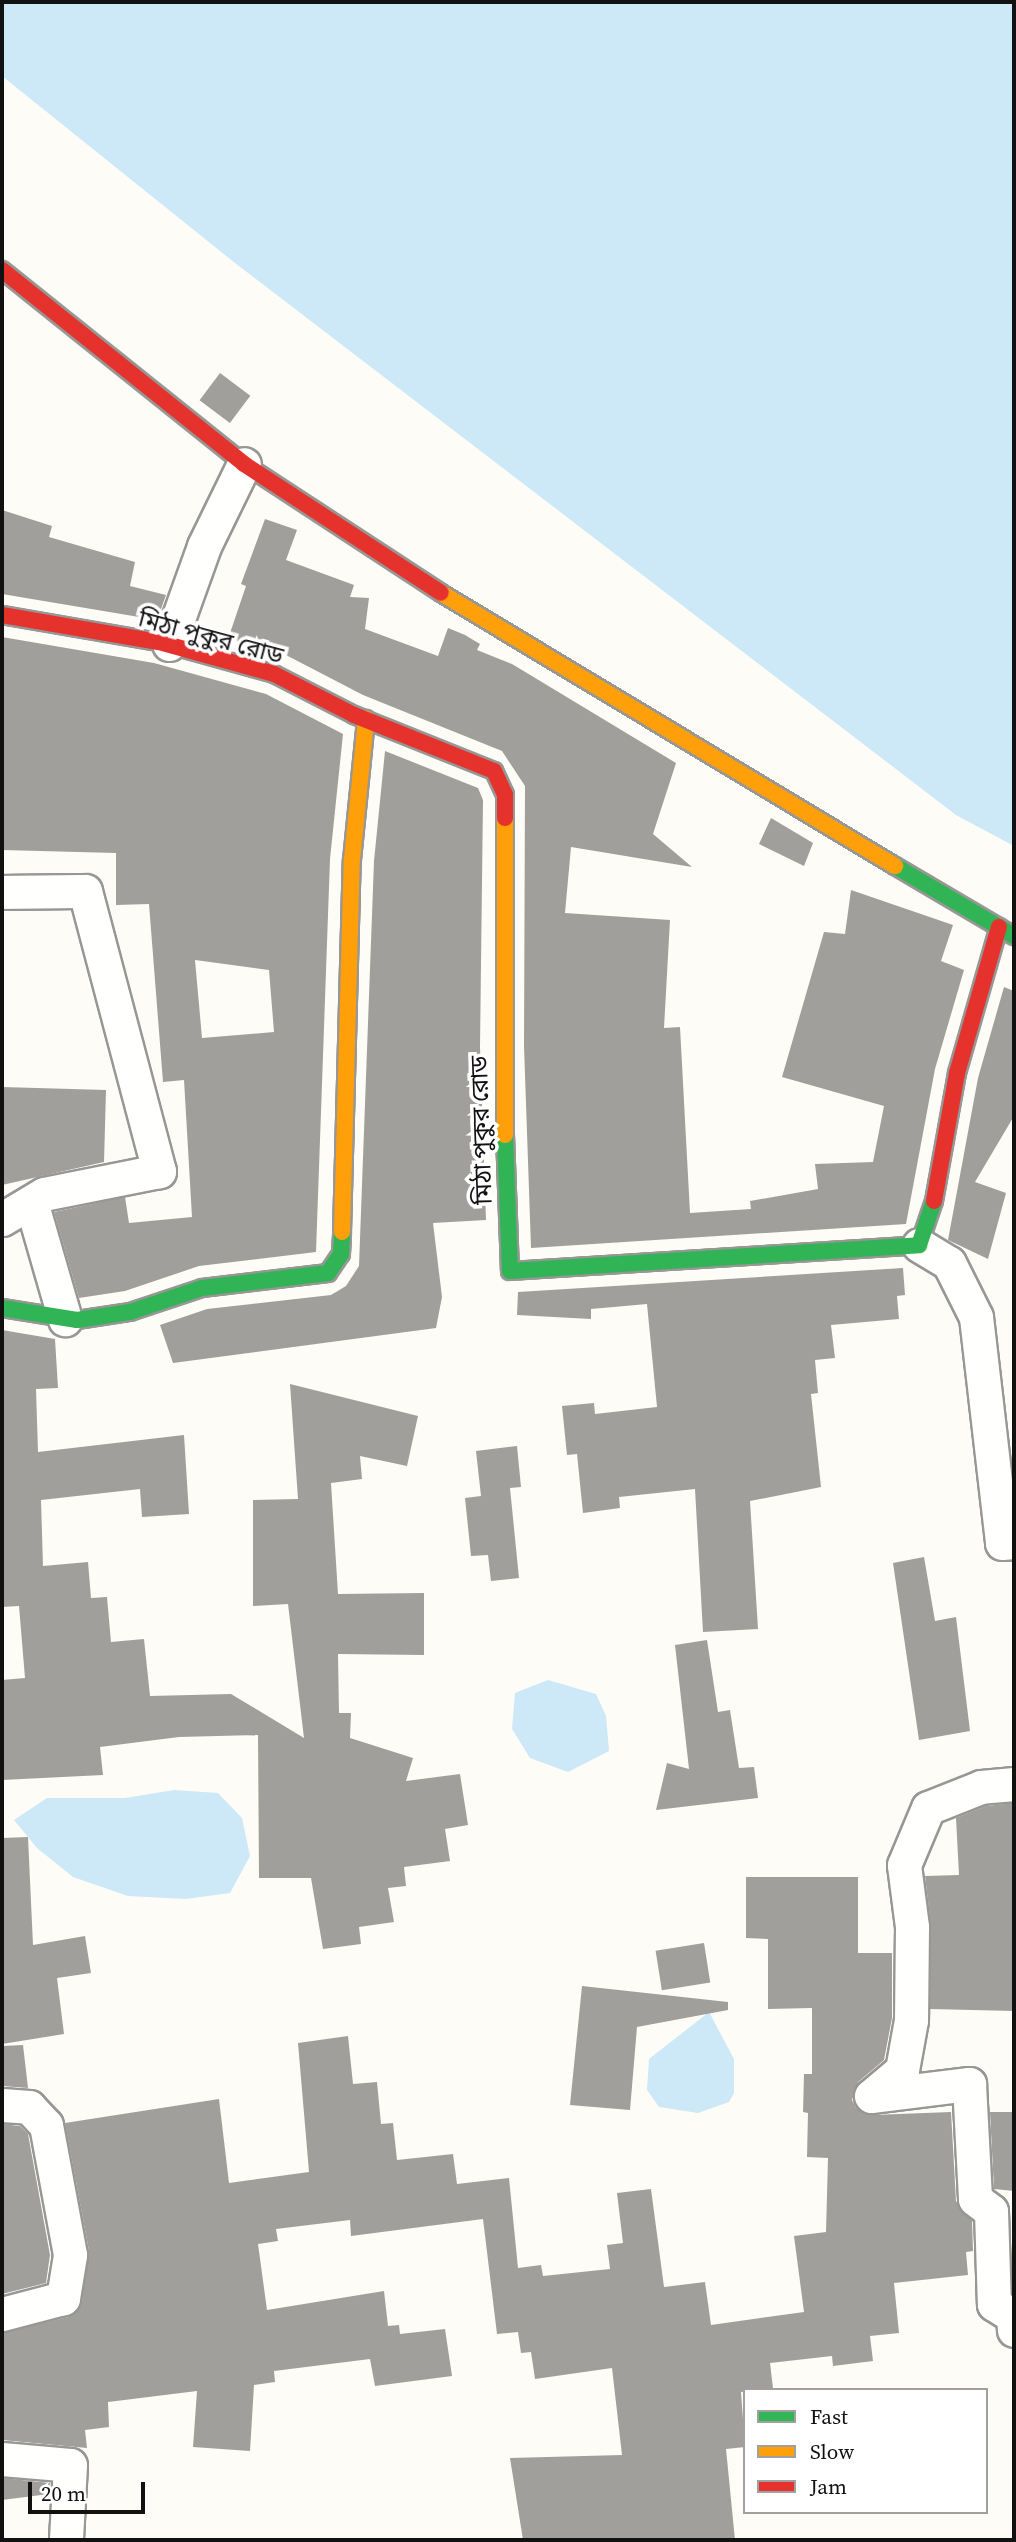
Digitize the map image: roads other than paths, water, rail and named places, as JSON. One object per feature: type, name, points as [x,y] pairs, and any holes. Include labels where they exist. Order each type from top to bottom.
[{"type":"street","points":[[2,270],[244,464],[557,667],[1014,936]]},
{"type":"street","points":[[169,644],[204,547],[244,464]]},
{"type":"street","name":"মিঠা পুকুর রোড","points":[[2,618],[169,644],[274,674],[366,719],[494,771],[505,795],[502,1046],[510,1271],[919,1245]]},
{"type":"street","points":[[2,1308],[65,1319],[130,1312],[202,1288],[328,1273],[341,1254],[352,860],[366,719]]},
{"type":"street","points":[[2,892],[85,891],[159,1171],[44,1194],[32,1205],[2,1219]]},
{"type":"street","points":[[999,928],[957,1073],[929,1228],[919,1245],[949,1263],[976,1317],[1002,1543],[1014,1542]]},
{"type":"street","points":[[32,1205],[65,1319]]},
{"type":"street","points":[[1014,1784],[981,1787],[928,1808],[904,1865],[912,1927],[911,2020],[902,2070],[871,2096],[969,2084],[975,2199],[991,2211],[994,2304],[1013,2316],[1014,2330]]},
{"type":"street","points":[[2,2105],[29,2106],[46,2125],[70,2255],[63,2298],[2,2314]]},
{"type":"street","points":[[2,2459],[70,2465],[66,2540]]},
{"type":"water","points":[[2,2],[1014,2],[1014,846],[956,815],[235,263],[2,76]]},
{"type":"water","points":[[548,1680],[596,1694],[606,1716],[609,1751],[568,1772],[530,1758],[512,1729],[515,1693]]},
{"type":"water","points":[[174,1790],[218,1793],[242,1818],[250,1856],[230,1893],[186,1899],[128,1896],[73,1877],[37,1848],[14,1820],[47,1798],[125,1798]]},
{"type":"water","points":[[709,2012],[734,2059],[734,2093],[729,2102],[698,2113],[659,2107],[647,2090],[649,2059]]}]
